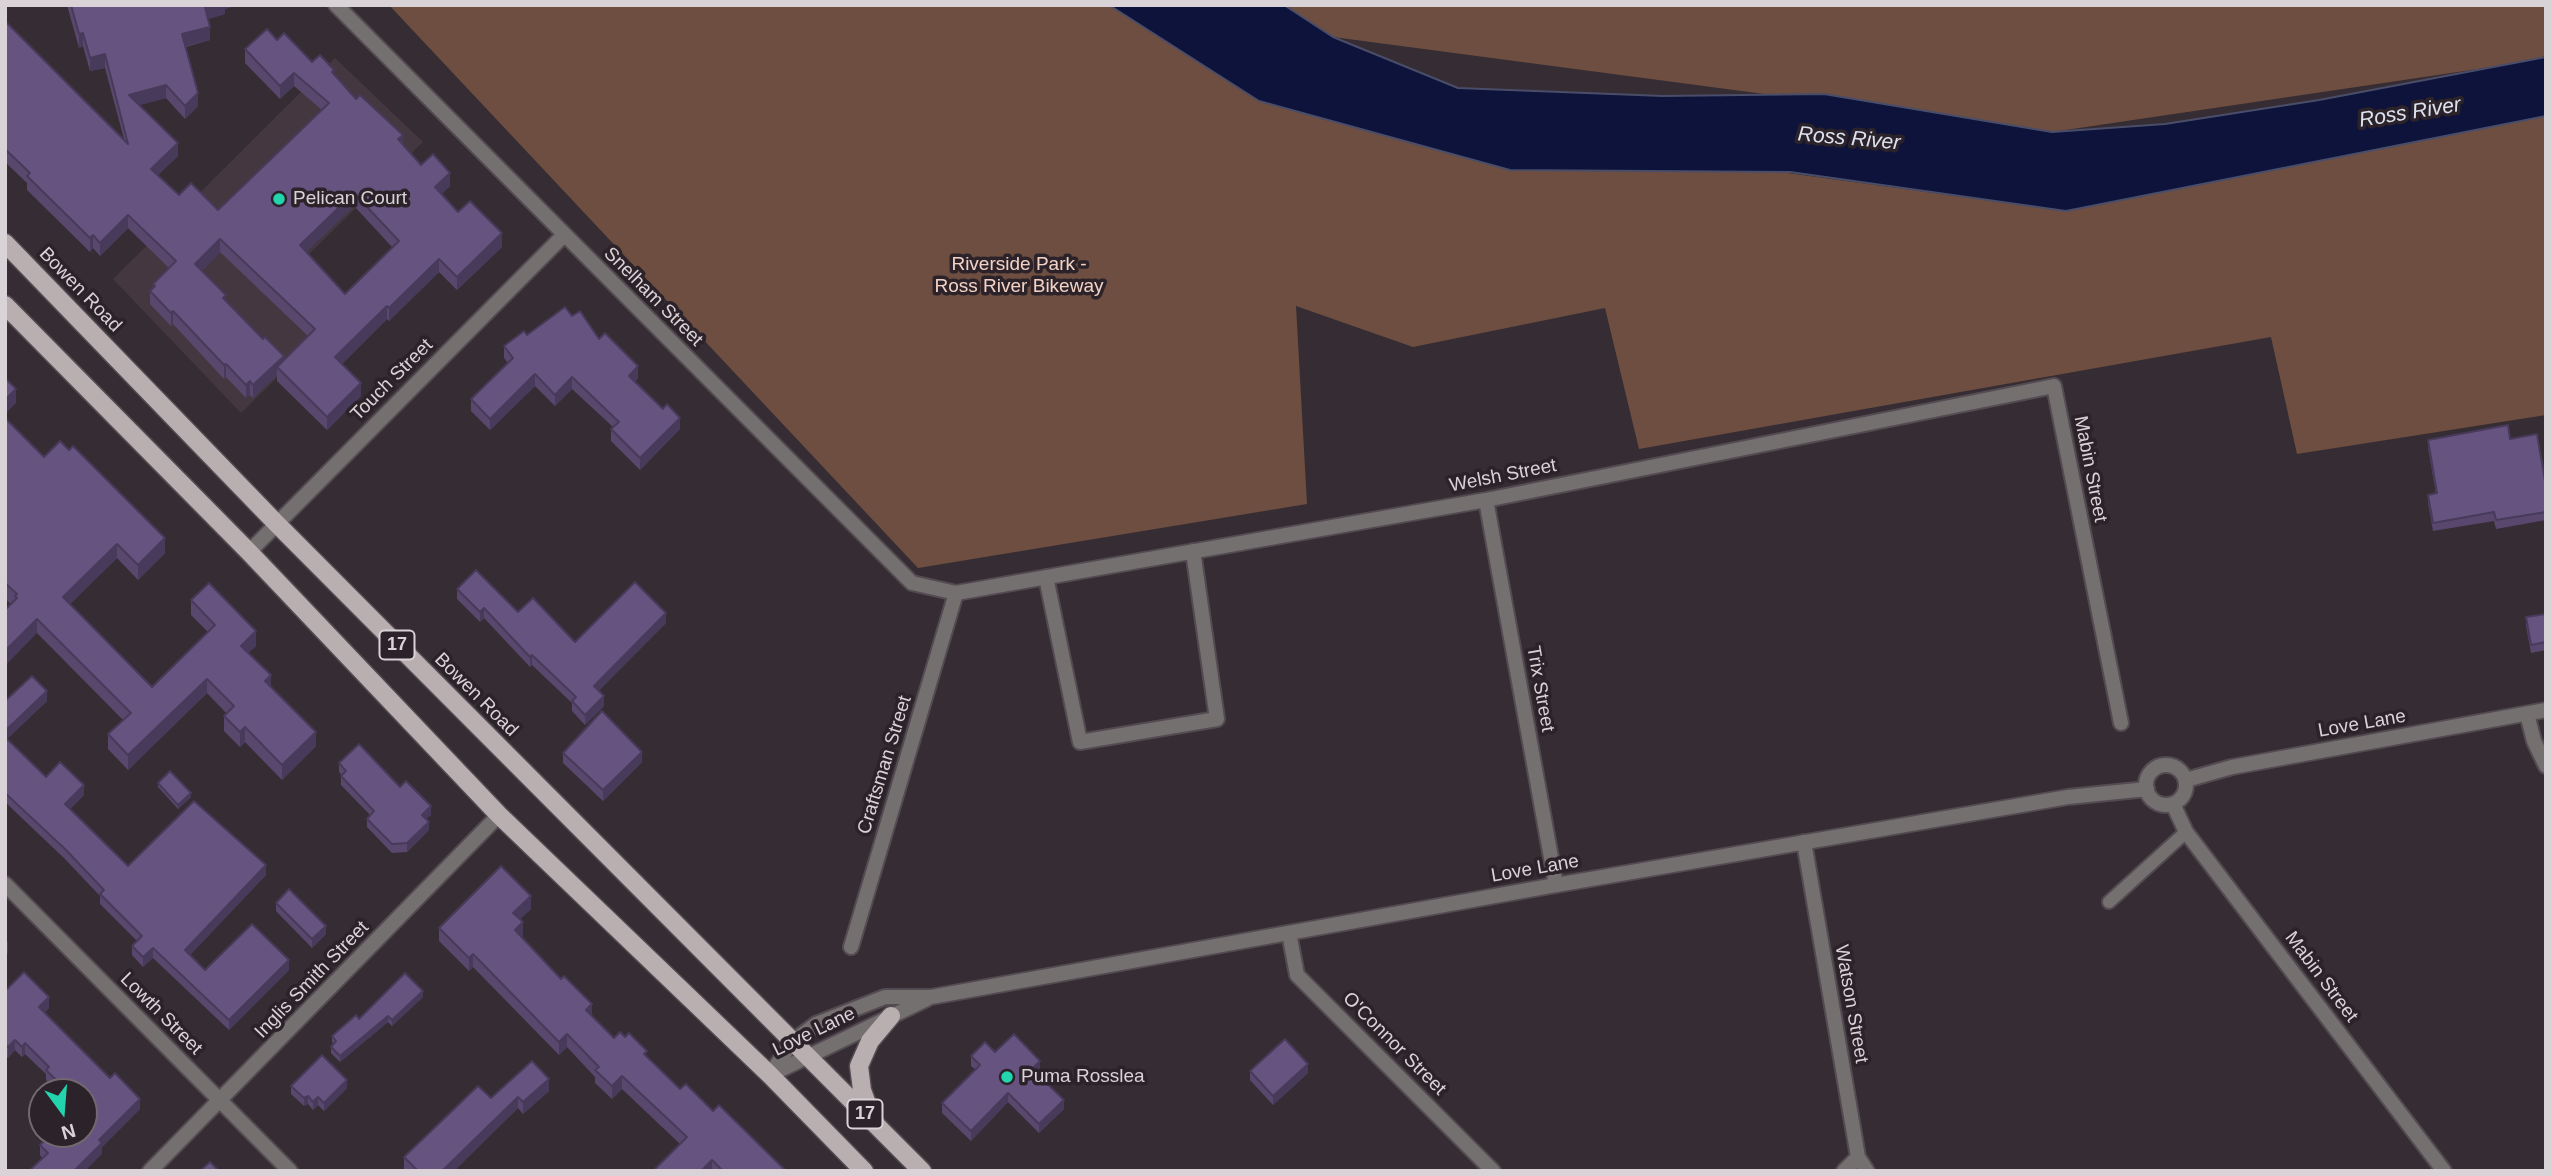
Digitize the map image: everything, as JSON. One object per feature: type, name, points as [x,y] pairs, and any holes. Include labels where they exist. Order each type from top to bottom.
[{"type":"main road","name":"Bowen Road","points":[[5,243],[276,523],[922,1171]]},
{"type":"main road","name":"17","points":[[5,305],[249,552],[499,815],[771,1075],[864,1171]]},
{"type":"main road","points":[[874,1124],[862,1090],[859,1066],[870,1041],[891,1016]]},
{"type":"street","name":"Snelham Street","points":[[336,5],[912,583],[956,593]]},
{"type":"street","name":"Touch Street","points":[[249,552],[564,236]]},
{"type":"street","name":"Welsh Street","points":[[956,593],[1486,500],[2054,386]]},
{"type":"street","name":"Mabin Street","points":[[2054,386],[2121,723]]},
{"type":"street","name":"Trix Street","points":[[1486,500],[1556,885]]},
{"type":"street","points":[[1046,577],[1080,742],[1217,719],[1193,551]]},
{"type":"street","name":"Craftsman Street","points":[[850,947],[956,593]]},
{"type":"street","name":"Love Lane","points":[[2186,780],[2232,767],[2546,710]]},
{"type":"street","points":[[2527,714],[2534,741],[2546,766]]},
{"type":"street","points":[[2162,765],[2175,766],[2186,780],[2185,792],[2173,804],[2157,802],[2147,789],[2151,772],[2162,765]]},
{"type":"street","name":"Love Lane","points":[[771,1075],[792,1042],[816,1024],[885,997],[931,997],[2067,797],[2147,789]]},
{"type":"street","name":"Mabin Street","points":[[2173,804],[2186,832],[2444,1171]]},
{"type":"street","name":"Inglis Smith Street","points":[[150,1171],[499,815]]},
{"type":"street","name":"Watson Street","points":[[1804,842],[1858,1157],[1867,1171]]},
{"type":"street","name":"Lowth Street","points":[[5,884],[290,1171]]},
{"type":"street","name":"O'Connor Street","points":[[1289,933],[1297,975],[1493,1171]]},
{"type":"street","name":"Love Lane","points":[[771,1075],[931,997]]},
{"type":"street","points":[[1844,1171],[1858,1157]]},
{"type":"lane","points":[[2109,902],[2186,832]]},
{"type":"shaded area","name":"Pelican Court","points":[[335,58],[423,142],[308,255],[350,306],[241,413],[113,279]]},
{"type":"green space","name":"Riverside Park - Ross River Bikeway","points":[[389,5],[1109,5],[1259,101],[2066,211],[2546,116],[2546,415],[2297,454],[2271,337],[1639,449],[1605,308],[1413,347],[1296,306],[1307,504],[918,568]]},
{"type":"green space","points":[[1271,5],[2546,5],[2546,54],[2539,60],[2052,132],[1333,37]]},
{"type":"water","name":"Ross River","points":[[1109,5],[1284,5],[1333,37],[1458,88],[1663,96],[1824,94],[2052,132],[2165,124],[2319,100],[2546,57],[2546,116],[2066,211],[1790,172],[1510,170],[1259,101]]},
{"type":"building","points":[[71,5],[210,5],[205,7],[210,27],[182,34],[198,93],[185,106],[166,85],[129,95],[178,143],[151,169],[179,195],[191,183],[218,210],[329,103],[294,73],[280,86],[245,49],[267,29],[277,40],[284,33],[312,62],[320,55],[356,99],[360,95],[403,135],[398,139],[421,165],[433,154],[450,173],[435,187],[458,212],[470,201],[502,233],[457,277],[439,259],[335,357],[361,383],[327,417],[277,367],[315,329],[220,239],[195,264],[226,295],[223,298],[263,339],[265,337],[284,356],[253,385],[250,381],[246,385],[150,291],[155,286],[153,284],[176,261],[128,215],[100,243],[93,235],[90,238],[27,176],[30,173],[5,149],[5,21],[128,144],[105,54],[90,58],[83,33],[79,34]],"holes":[[[354,193],[399,241],[345,294],[300,245]]]},
{"type":"building","points":[[565,307],[572,316],[580,311],[599,339],[605,333],[638,366],[629,376],[663,409],[667,404],[680,418],[640,458],[611,429],[619,422],[572,377],[555,395],[535,374],[490,419],[471,399],[513,358],[504,346],[524,331],[527,335]]},
{"type":"building","points":[[5,378],[16,389],[5,400]]},
{"type":"building","points":[[5,418],[44,457],[60,441],[69,450],[73,446],[165,538],[138,565],[117,544],[63,597],[152,687],[215,625],[191,600],[209,583],[256,631],[241,646],[271,675],[265,681],[316,732],[282,765],[245,727],[240,732],[224,716],[234,706],[207,679],[128,755],[108,734],[131,713],[37,619],[5,651],[5,610],[17,598],[17,594],[5,583]]},
{"type":"building","points":[[2508,425],[2510,439],[2537,434],[2546,487],[2546,512],[2496,520],[2494,512],[2433,523],[2428,495],[2437,493],[2428,440]]},
{"type":"building","points":[[476,570],[518,612],[533,598],[575,642],[635,582],[666,613],[594,686],[604,696],[585,715],[572,701],[576,697],[532,655],[530,657],[484,608],[480,612],[457,589]]},
{"type":"building","points":[[2546,614],[2546,642],[2531,645],[2526,617]]},
{"type":"building","points":[[32,676],[47,691],[5,731],[5,701]]},
{"type":"building","points":[[602,711],[642,752],[603,790],[563,753]]},
{"type":"building","points":[[5,737],[46,777],[60,762],[84,785],[65,804],[128,866],[194,801],[266,865],[185,950],[205,970],[252,924],[289,960],[229,1020],[153,948],[143,957],[132,946],[142,936],[100,894],[104,890],[5,793]]},
{"type":"building","points":[[359,744],[400,787],[406,781],[431,806],[422,815],[429,822],[407,843],[392,844],[367,819],[374,811],[341,776],[346,771],[339,763]]},
{"type":"building","points":[[170,771],[191,793],[178,805],[158,783]]},
{"type":"building","points":[[501,866],[531,896],[513,913],[523,922],[515,930],[561,979],[564,976],[592,1004],[586,1010],[614,1038],[620,1032],[625,1037],[629,1033],[647,1051],[644,1054],[680,1089],[686,1084],[713,1111],[719,1105],[786,1171],[723,1171],[712,1160],[701,1171],[653,1171],[687,1137],[622,1076],[612,1086],[595,1070],[599,1067],[567,1034],[559,1042],[473,954],[469,958],[439,928]]},
{"type":"building","points":[[289,889],[326,926],[312,939],[276,903]]},
{"type":"building","points":[[24,972],[49,997],[39,1007],[110,1078],[115,1073],[140,1099],[99,1140],[102,1143],[98,1147],[98,1078],[54,1078],[46,1070],[49,1067],[25,1043],[22,1047],[15,1040],[8,1047],[5,1044],[5,991]]},
{"type":"building","points":[[405,973],[423,991],[392,1020],[388,1016],[340,1056],[331,1047],[336,1041],[332,1036],[356,1015],[359,1019]]},
{"type":"building","points":[[1014,1034],[1040,1061],[1032,1069],[1064,1100],[1039,1124],[1008,1093],[971,1131],[942,1103],[980,1065],[971,1056],[985,1042],[995,1052]]},
{"type":"building","points":[[1285,1039],[1308,1064],[1273,1096],[1250,1071]]},
{"type":"building","points":[[322,1055],[347,1080],[324,1103],[318,1097],[313,1102],[308,1096],[304,1098],[291,1086]]},
{"type":"building","points":[[532,1061],[549,1079],[523,1102],[518,1097],[442,1171],[418,1171],[404,1157],[478,1086],[491,1098]]},
{"type":"building","points":[[43,1148],[97,1148],[74,1171],[29,1171],[48,1153]]},
{"type":"building","points":[[210,1162],[219,1171],[200,1171]]},
{"type":"place","name":"Pelican Court","points":[[279,199]]},
{"type":"place","name":"Puma Rosslea","points":[[1007,1077]]}]
